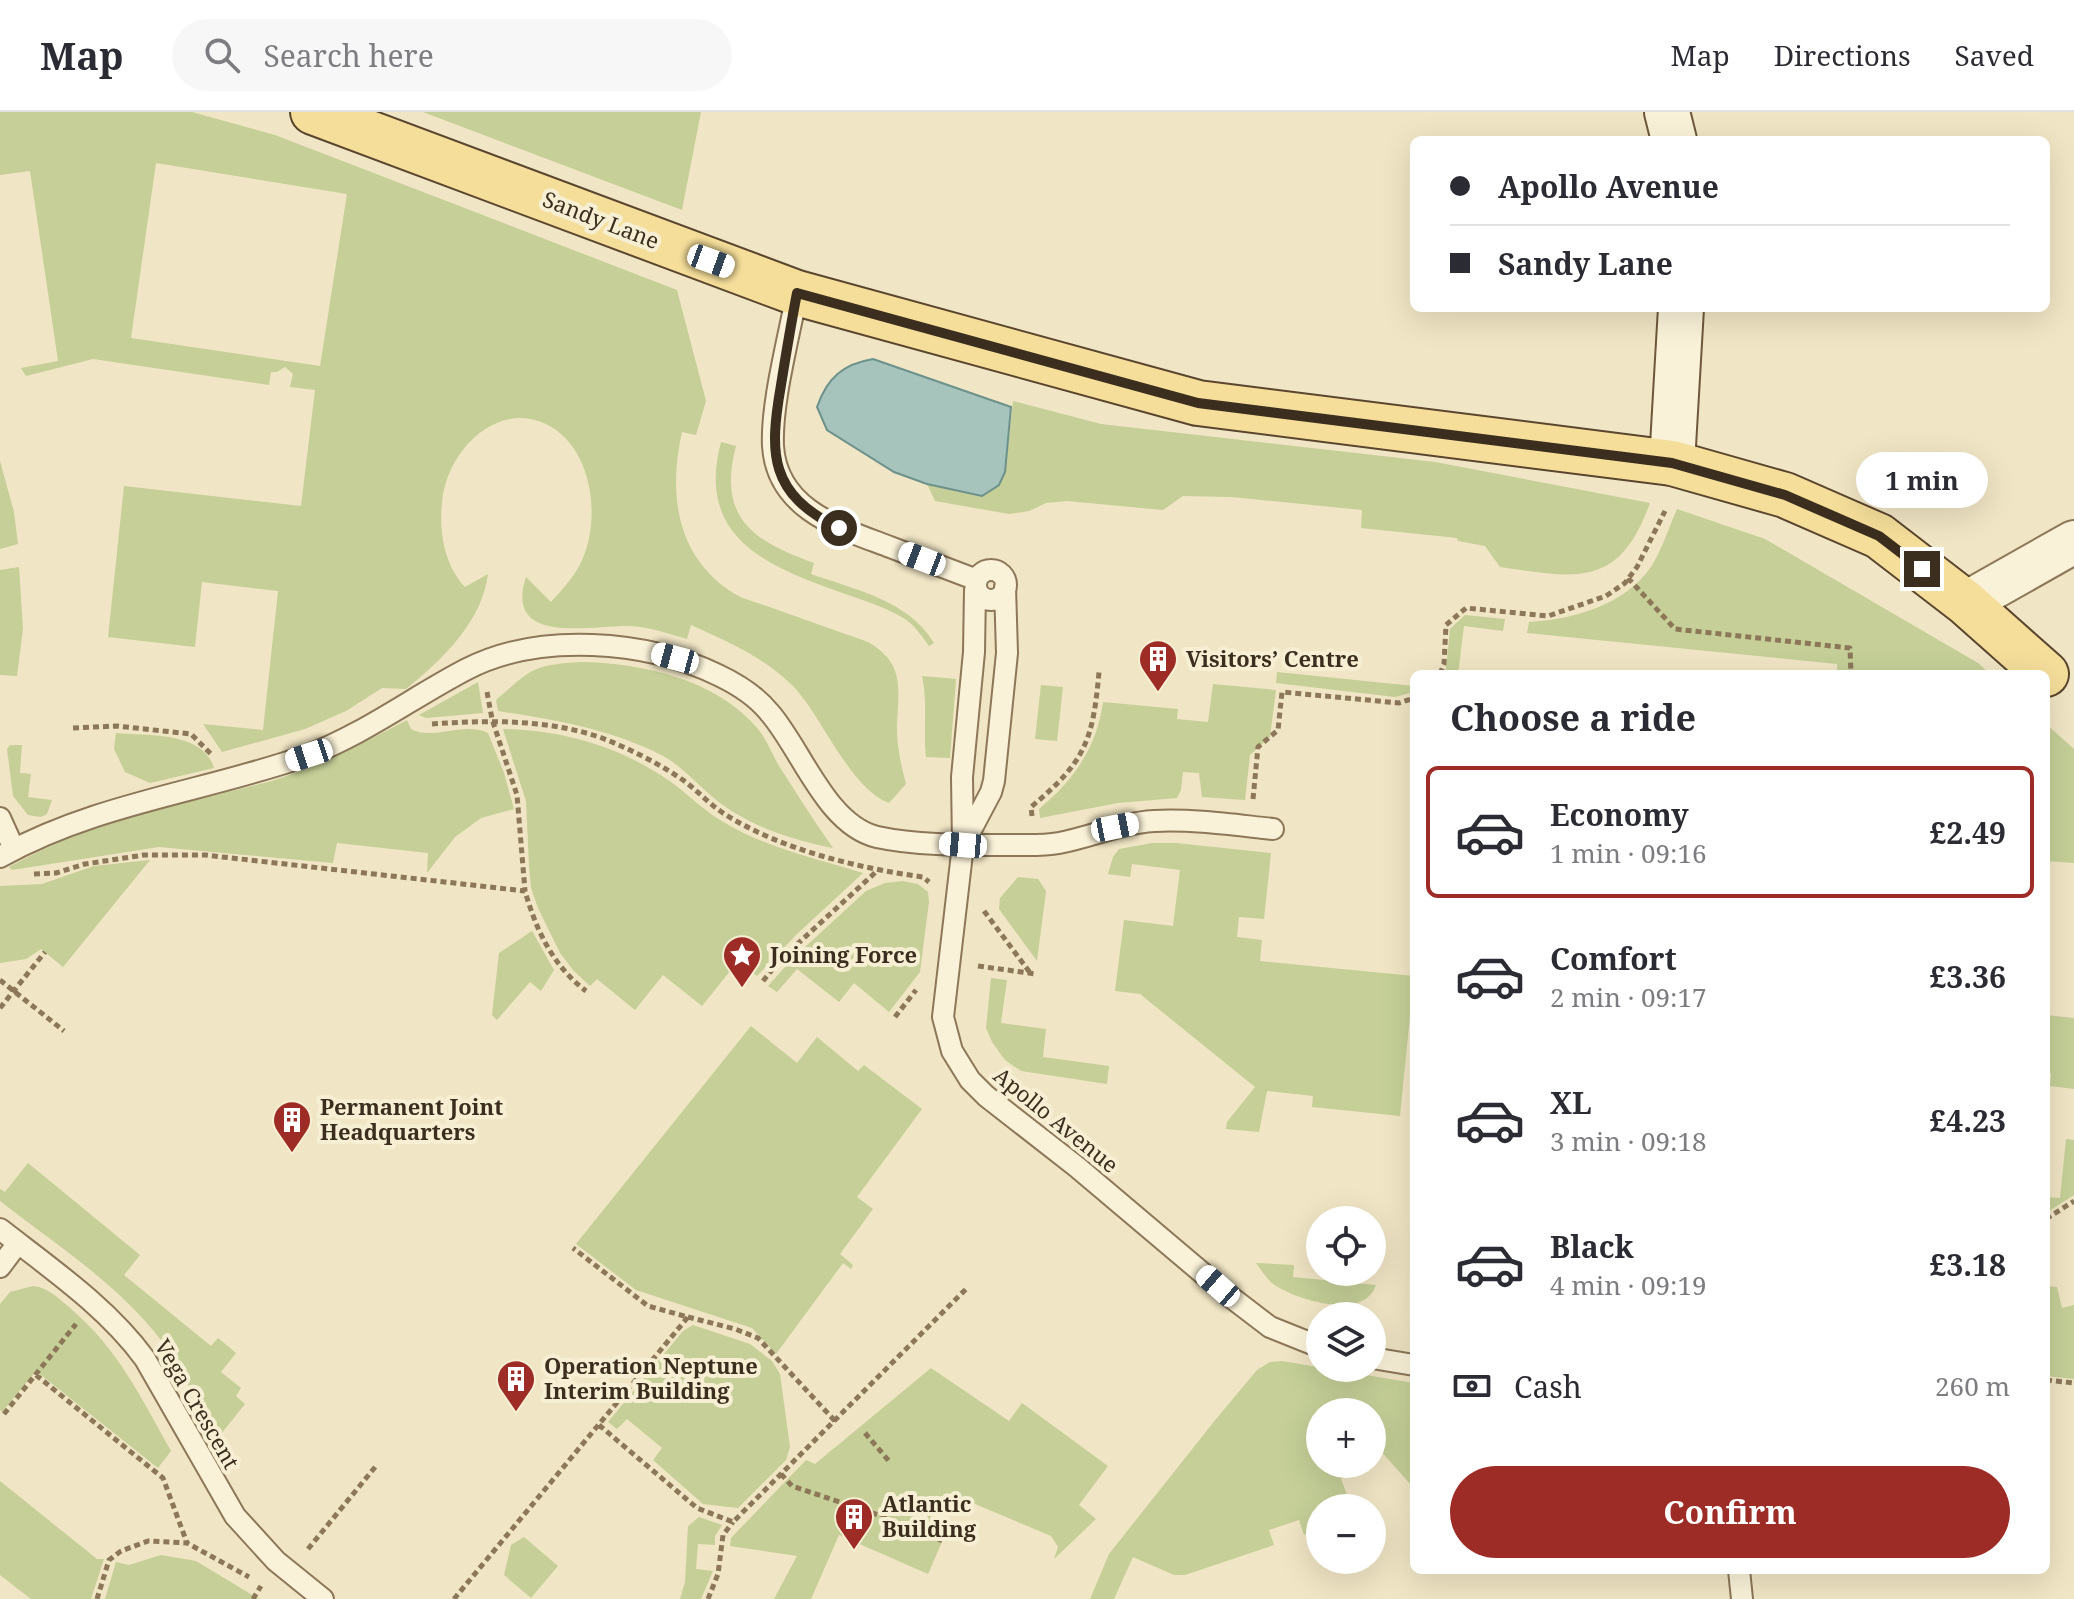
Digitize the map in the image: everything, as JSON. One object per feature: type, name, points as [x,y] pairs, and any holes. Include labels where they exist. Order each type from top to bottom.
[{"type":"main road","name":"Sandy Lane","points":[[313,112],[797,293],[1198,403],[1672,463],[1785,495],[1879,536],[1966,603],[2041,670]]},
{"type":"main road","points":[[1667,112],[1673,136]]},
{"type":"main road","points":[[1672,463],[1681,312]]},
{"type":"main road","name":"Sandy Lane","points":[[2050,678],[2074,699]]},
{"type":"street","points":[[1966,603],[2074,542]]},
{"type":"lane","points":[[797,293],[774,421],[773,448],[781,479],[796,500],[819,518],[976,585],[983,572],[992,570],[1001,575],[1005,587],[1007,653],[994,781],[963,845]]},
{"type":"lane","name":"Apollo Avenue","points":[[976,585],[974,652],[962,777],[963,845],[943,1017],[952,1051],[970,1080],[1250,1312],[1270,1327],[1306,1341]]},
{"type":"lane","points":[[0,818],[7,853],[54,829],[80,820],[309,755],[490,659],[548,648],[613,647],[666,655],[720,675],[739,686],[768,710],[845,820],[857,830],[881,838],[963,845],[1056,844],[1115,827],[1156,821],[1209,822],[1273,829]]},
{"type":"lane","name":"Vega Crescent","points":[[0,1229],[131,1339],[235,1516],[276,1561],[323,1599]]},
{"type":"lane","points":[[0,1267],[18,1243]]},
{"type":"lane","points":[[1386,1360],[1410,1364]]},
{"type":"lane","points":[[1739,1574],[1742,1599]]},
{"type":"path","points":[[1442,670],[1446,625],[1466,608],[1548,616],[1606,596],[1628,578],[1649,547],[1665,511]]},
{"type":"path","points":[[1628,578],[1675,629],[1850,648],[1851,670]]},
{"type":"path","points":[[490,659],[492,719],[517,795],[525,891],[536,925],[550,952],[561,969],[586,991]]},
{"type":"path","points":[[1037,845],[1031,807],[1059,784],[1081,754],[1095,716],[1099,672]]},
{"type":"path","points":[[1250,827],[1261,750],[1278,730],[1282,692],[1399,703],[1410,699]]},
{"type":"path","points":[[405,705],[419,724],[492,719],[568,729],[600,737],[664,767],[725,814],[762,833],[877,871],[923,877],[932,887],[936,905],[987,912],[1033,974],[1009,971]]},
{"type":"path","points":[[73,728],[117,726],[191,734],[219,762]]},
{"type":"path","points":[[763,981],[780,960],[877,871],[881,838]]},
{"type":"path","points":[[31,875],[144,855],[205,855],[525,891]]},
{"type":"path","points":[[0,1008],[45,952]]},
{"type":"path","points":[[0,980],[64,1031]]},
{"type":"path","points":[[895,1017],[920,985]]},
{"type":"path","points":[[2050,1216],[2074,1201]]},
{"type":"path","points":[[573,1248],[648,1306],[758,1338],[835,1421]]},
{"type":"path","points":[[708,1599],[718,1574],[723,1535],[733,1522],[967,1288]]},
{"type":"path","points":[[4,1414],[92,1304]]},
{"type":"path","points":[[454,1599],[688,1317]]},
{"type":"path","points":[[36,1375],[163,1478],[187,1543]]},
{"type":"path","points":[[2050,1380],[2074,1383]]},
{"type":"path","points":[[599,1425],[697,1508],[733,1522]]},
{"type":"path","points":[[865,1433],[889,1461]]},
{"type":"path","points":[[781,1474],[792,1486],[890,1519],[943,1541]]},
{"type":"path","points":[[97,1599],[104,1576]]},
{"type":"path","points":[[253,1599],[262,1584]]},
{"type":"green space","points":[[0,112],[192,112],[275,135],[677,290],[706,401],[696,435],[682,432],[678,455],[677,501],[689,543],[715,579],[735,594],[868,642],[888,658],[897,676],[897,738],[906,784],[889,803],[875,795],[849,767],[792,685],[757,658],[691,625],[687,639],[631,626],[556,627],[540,623],[528,614],[522,599],[526,577],[551,602],[577,570],[588,541],[591,503],[583,465],[574,448],[562,434],[546,424],[527,418],[508,419],[491,425],[476,436],[463,450],[445,484],[441,525],[444,547],[452,568],[465,587],[488,574],[478,608],[446,653],[406,689],[382,688],[346,711],[305,729],[222,752],[203,724],[263,730],[278,591],[202,582],[195,647],[108,637],[124,486],[301,506],[315,390],[290,387],[293,374],[285,367],[271,372],[269,385],[93,359],[26,376],[21,368],[58,361],[30,171],[0,175]],"holes":[[[156,163],[347,194],[320,366],[131,338]]]},
{"type":"green space","points":[[423,112],[701,112],[682,210]]},
{"type":"green space","points":[[1013,401],[1101,424],[1435,462],[1650,503],[1638,531],[1624,551],[1609,564],[1592,571],[1552,574],[1500,567],[1485,546],[1458,541],[1457,538],[1361,528],[1362,510],[1231,497],[1183,496],[1163,510],[1067,501],[1046,503],[1029,511],[1009,514],[935,501],[927,484],[982,496],[1005,472]]},
{"type":"green space","points":[[721,442],[736,446],[731,471],[732,492],[736,509],[745,523],[773,546],[814,563],[811,574],[896,606],[923,628],[934,643],[929,646],[912,625],[893,612],[797,575],[771,563],[748,547],[731,528],[719,505],[716,477]]},
{"type":"green space","points":[[0,461],[14,512],[18,544],[0,549]]},
{"type":"green space","points":[[1677,509],[1765,539],[1986,670],[1837,670],[1837,664],[1527,633],[1529,622],[1580,614],[1626,592],[1651,567]]},
{"type":"green space","points":[[19,567],[23,629],[17,676],[0,675],[0,570]]},
{"type":"green space","points":[[1465,615],[1505,619],[1503,631],[1464,626],[1458,670],[1445,670],[1450,629]]},
{"type":"green space","points":[[580,662],[628,666],[676,677],[700,686],[741,712],[761,733],[833,848],[787,836],[741,817],[670,760],[643,747],[582,727],[498,711],[496,700],[534,670]]},
{"type":"green space","points":[[1277,672],[1410,686],[1410,693],[1395,697],[1276,683]]},
{"type":"green space","points":[[922,676],[956,679],[950,758],[926,757]]},
{"type":"green space","points":[[478,682],[483,713],[426,718],[419,715]]},
{"type":"green space","points":[[1213,684],[1276,690],[1270,737],[1250,755],[1245,800],[1202,797],[1199,773],[1183,772],[1177,798],[1118,803],[1040,818],[1039,809],[1082,762],[1095,734],[1103,702],[1178,709],[1177,719],[1208,722]]},
{"type":"green space","points":[[1041,685],[1063,687],[1057,741],[1035,739]]},
{"type":"green space","points":[[407,720],[411,729],[420,732],[469,729],[488,733],[514,809],[481,818],[455,837],[427,873],[428,853],[337,843],[333,863],[159,847],[12,870],[9,867],[72,837],[104,826],[290,775]]},
{"type":"green space","points":[[2050,728],[2074,749],[2074,863],[2050,861]]},
{"type":"green space","points":[[503,729],[569,737],[612,750],[671,782],[711,814],[741,832],[792,852],[863,873],[757,976],[738,961],[702,1006],[663,975],[635,1010],[597,979],[590,986],[573,970],[560,953],[538,908],[531,888],[526,801]]},
{"type":"green space","points":[[116,733],[186,741],[208,756],[214,768],[150,783],[125,772],[114,749]]},
{"type":"green space","points":[[10,745],[22,745],[20,773],[31,774],[28,797],[52,800],[47,814],[41,817],[28,815],[13,796],[7,749]]},
{"type":"green space","points":[[1152,843],[1176,843],[1271,853],[1264,919],[1239,917],[1237,937],[1262,940],[1260,961],[1410,976],[1410,1016],[1400,1116],[1312,1107],[1313,1096],[1267,1091],[1259,1132],[1226,1129],[1227,1122],[1255,1087],[1140,994],[1115,991],[1124,920],[1173,926],[1180,870],[1132,864],[1130,877],[1108,874],[1119,849]]},
{"type":"green space","points":[[150,860],[63,967],[41,949],[26,959],[0,963],[0,886],[42,884],[94,866]]},
{"type":"green space","points":[[1018,877],[1038,879],[1046,891],[1037,961],[999,909],[1000,898]]},
{"type":"green space","points":[[903,881],[918,884],[928,892],[929,902],[920,972],[889,1012],[854,983],[839,1002],[797,969],[777,992],[768,986],[792,959],[866,891],[885,883]]},
{"type":"green space","points":[[532,931],[554,970],[541,991],[530,982],[497,1020],[492,1015],[499,953]]},
{"type":"green space","points":[[991,978],[1007,980],[1001,1023],[1046,1029],[1043,1057],[1109,1066],[1107,1084],[1021,1071],[1005,1060],[986,1028]]},
{"type":"green space","points":[[2050,1015],[2074,1018],[2074,1089],[2050,1086]]},
{"type":"green space","points":[[751,1026],[797,1063],[817,1037],[858,1071],[864,1065],[922,1109],[857,1197],[873,1209],[840,1254],[853,1265],[851,1269],[843,1263],[776,1354],[752,1328],[636,1290],[576,1244]]},
{"type":"green space","points":[[2066,1139],[2074,1140],[2074,1195],[2050,1210],[2050,1197],[2060,1198]]},
{"type":"green space","points":[[28,1163],[140,1255],[124,1275],[211,1346],[218,1338],[236,1353],[221,1372],[241,1388],[236,1396],[245,1404],[213,1444],[183,1375],[154,1331],[92,1271],[0,1201],[0,1189],[5,1192]]},
{"type":"green space","points":[[1256,1263],[1294,1265],[1293,1277],[1306,1278],[1306,1286],[1375,1286],[1360,1302],[1316,1302],[1292,1294],[1270,1281]]},
{"type":"green space","points":[[33,1286],[48,1291],[70,1308],[115,1357],[171,1451],[158,1468],[36,1371],[2,1412],[0,1410],[0,1304],[10,1292]]},
{"type":"green space","points":[[2050,1286],[2057,1287],[2062,1308],[2074,1305],[2074,1379],[2050,1376]]},
{"type":"green space","points":[[693,1325],[750,1344],[772,1361],[780,1374],[790,1447],[786,1460],[738,1508],[703,1504],[653,1460],[662,1448],[627,1419],[617,1429],[608,1422],[683,1331]]},
{"type":"green space","points":[[1282,1361],[1306,1365],[1306,1382],[1386,1382],[1386,1378],[1410,1382],[1410,1484],[1386,1457],[1386,1398],[1306,1398],[1306,1478],[1342,1478],[1347,1494],[1306,1494],[1306,1534],[1299,1520],[1269,1530],[1274,1545],[1185,1575],[1174,1575],[1133,1557],[1114,1599],[1090,1599],[1109,1554],[1257,1370],[1270,1362]]},
{"type":"green space","points":[[931,1368],[1009,1421],[1022,1403],[1108,1466],[1079,1505],[1096,1519],[1054,1559],[1058,1547],[1051,1536],[956,1496],[950,1497],[939,1508],[941,1517],[949,1526],[928,1574],[839,1535],[811,1599],[774,1599],[797,1556],[730,1546],[731,1538],[806,1460],[815,1464]]},
{"type":"green space","points":[[0,1481],[97,1559],[104,1559],[91,1599],[31,1599],[0,1575]]},
{"type":"green space","points":[[699,1517],[722,1525],[715,1536],[715,1545],[698,1544],[696,1569],[713,1571],[701,1599],[680,1599],[685,1582],[688,1526]]},
{"type":"green space","points":[[524,1537],[558,1566],[531,1598],[504,1575],[511,1545]]},
{"type":"green space","points":[[161,1555],[196,1561],[259,1599],[105,1599],[116,1562],[129,1565]]},
{"type":"water","points":[[873,359],[1011,407],[1005,472],[999,485],[982,496],[927,484],[894,472],[827,430],[817,407],[831,380],[853,365]]},
{"type":"place","name":"Visitors’ Centre","points":[[1158,693]]},
{"type":"place","name":"Joining Force","points":[[742,989]]},
{"type":"place","name":"Permanent Joint Headquarters","points":[[292,1154]]},
{"type":"place","name":"Operation Neptune Interim Building","points":[[516,1413]]},
{"type":"place","name":"Atlantic Building","points":[[854,1551]]},
{"type":"route","points":[[839,528],[819,518],[796,500],[781,479],[776,465],[774,421],[797,293],[1198,403],[1672,463],[1785,495],[1879,536],[1922,569]]}]
